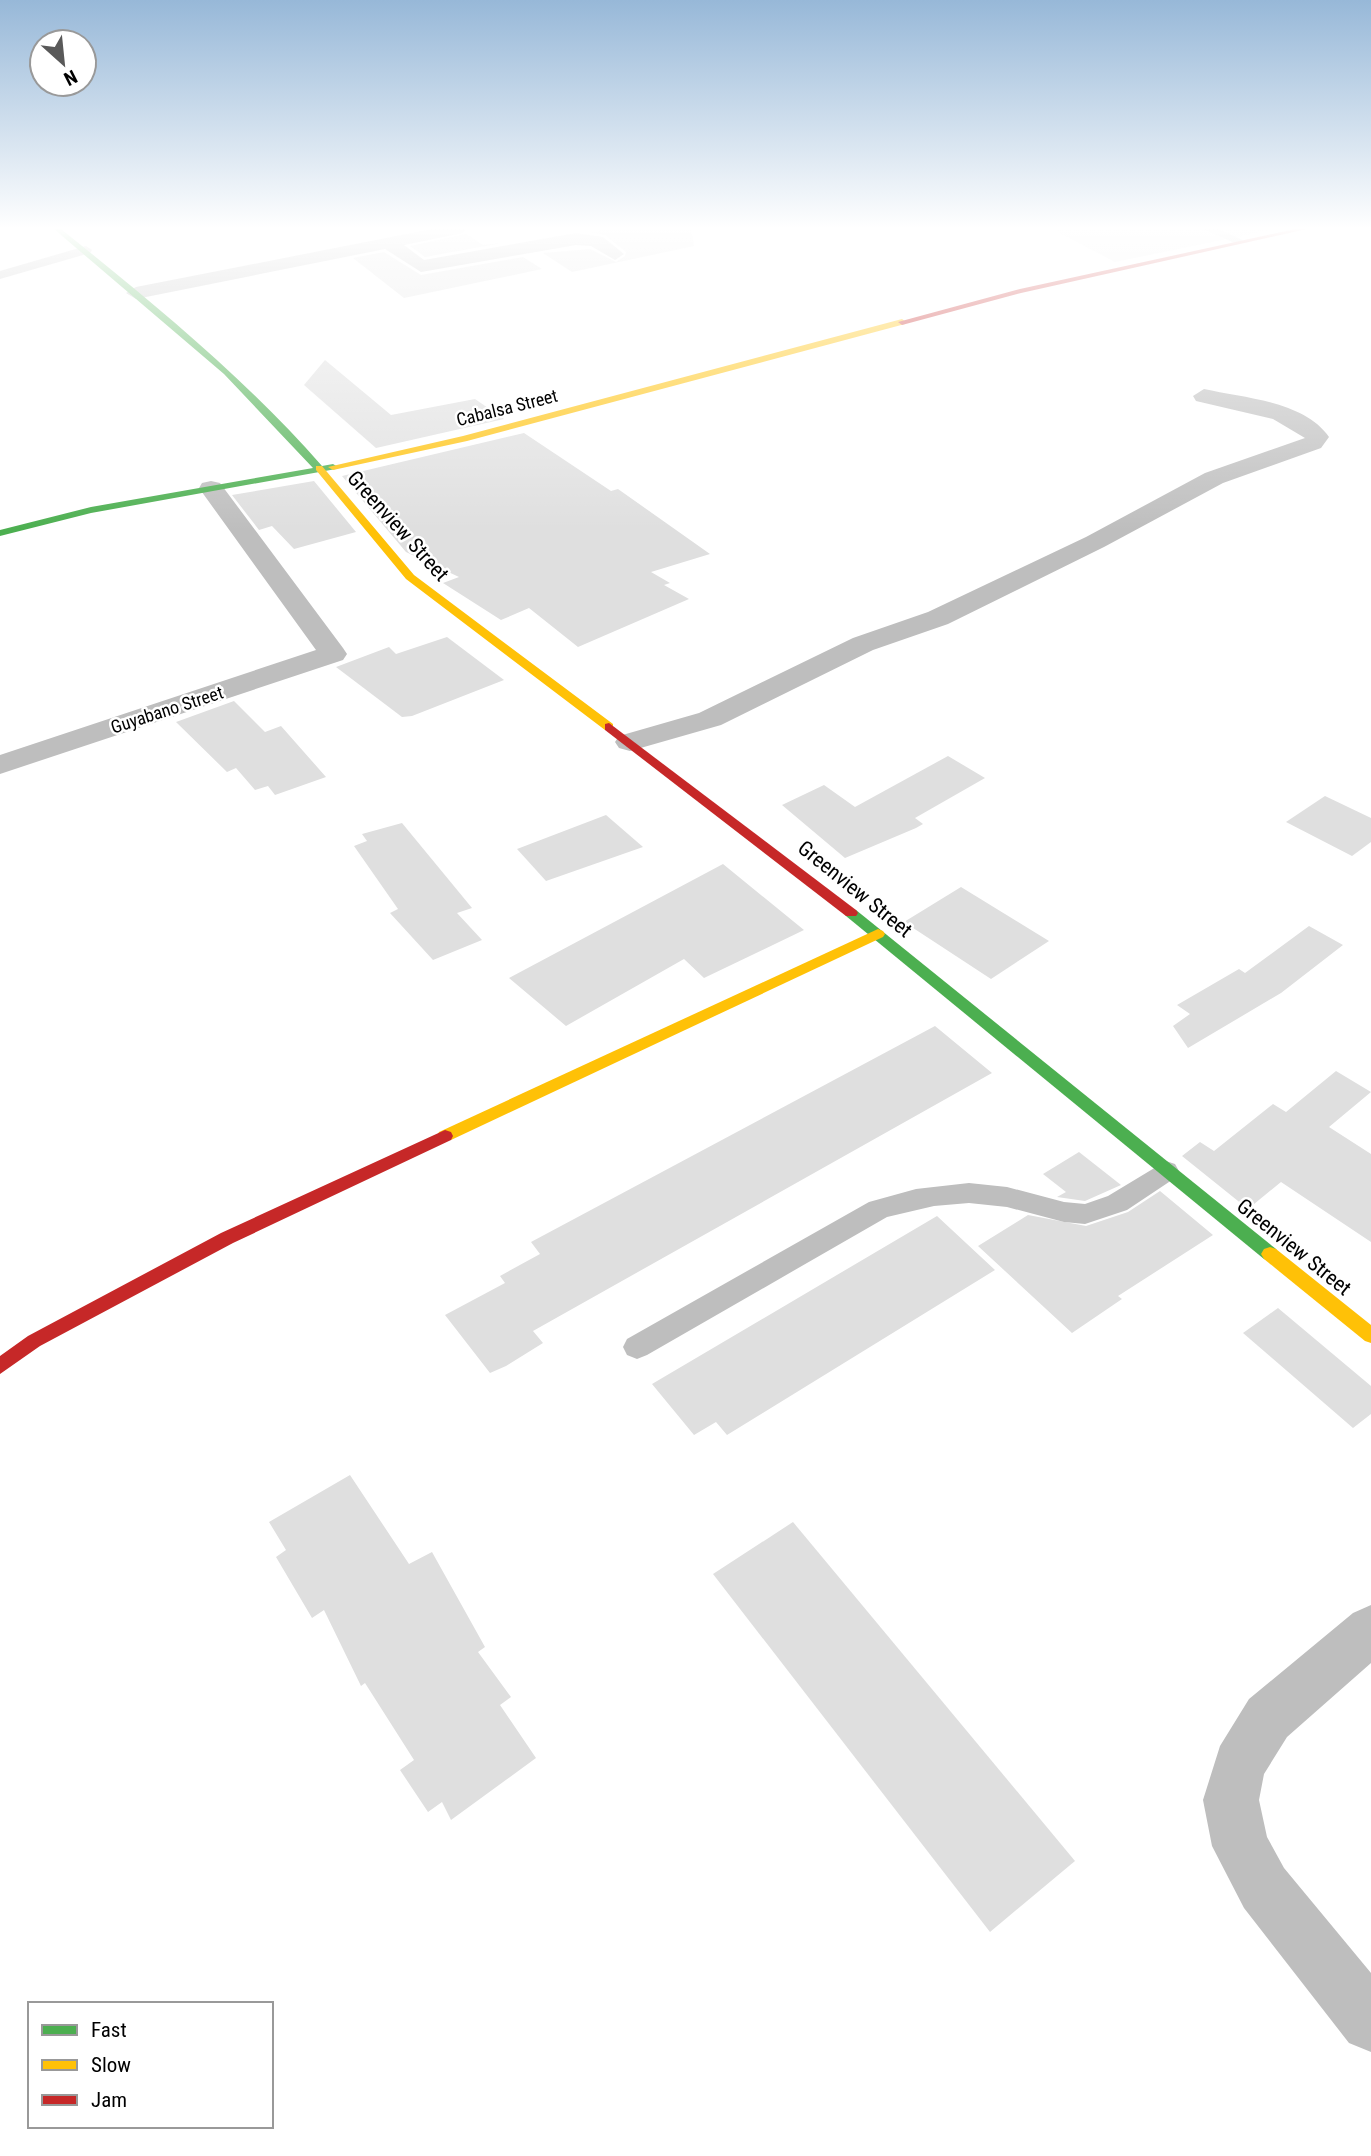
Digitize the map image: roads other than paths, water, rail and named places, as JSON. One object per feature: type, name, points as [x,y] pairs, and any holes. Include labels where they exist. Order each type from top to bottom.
[{"type":"street","name":"Greenview Street","points":[[177,330],[284,426],[410,577],[796,868],[1371,1336]]},
{"type":"street","name":"Cabalsa Street","points":[[0,533],[91,510],[320,470],[546,419],[877,330]]},
{"type":"street","points":[[631,742],[710,719],[863,643],[938,618],[1095,542],[1214,478],[1241,466],[1298,450],[1313,443],[1317,437],[1312,429],[1290,418],[1204,396]]},
{"type":"street","name":"Guyabano Street","points":[[0,765],[333,654],[211,488]]},
{"type":"street","points":[[0,1366],[34,1341],[227,1238],[878,934]]},
{"type":"street","points":[[1371,1630],[1268,1718],[1239,1765],[1231,1800],[1241,1846],[1264,1888],[1371,2021]]},
{"type":"lane","points":[[637,1347],[878,1209],[915,1197],[953,1192],[983,1193],[1083,1215],[1121,1200],[1166,1171]]}]
